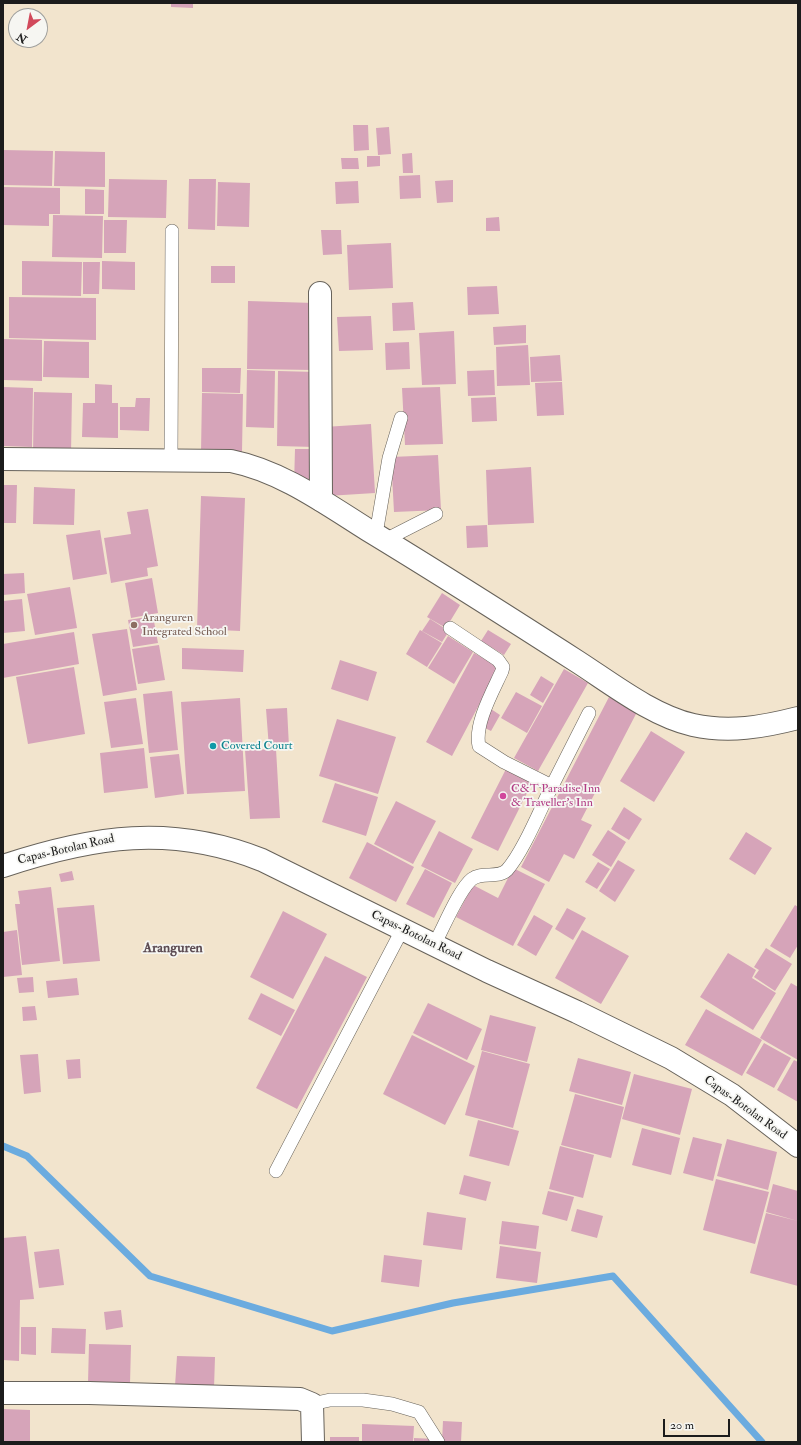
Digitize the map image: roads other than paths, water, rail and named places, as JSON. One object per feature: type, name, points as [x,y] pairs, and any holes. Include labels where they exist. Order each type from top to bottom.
[{"type":"street","points":[[320,293],[321,500]]},
{"type":"street","points":[[3,460],[171,462],[231,461],[249,465],[270,473],[321,500],[652,709],[674,719],[708,728],[734,729],[766,726],[798,718]]},
{"type":"street","name":"Capas-Botolan Road","points":[[3,866],[56,850],[118,838],[149,837],[200,842],[243,853],[262,860],[402,930],[671,1058],[732,1095],[798,1146]]},
{"type":"street","points":[[3,1393],[89,1393],[300,1399],[312,1404],[313,1442]]},
{"type":"lane","points":[[171,462],[172,231]]},
{"type":"lane","points":[[401,418],[389,458],[381,537],[436,514]]},
{"type":"lane","points":[[450,628],[498,660],[503,667],[486,707],[478,740],[479,746],[504,762],[552,786]]},
{"type":"lane","points":[[434,945],[464,888],[473,878],[487,874],[498,875],[506,871],[518,854],[589,713]]},
{"type":"lane","points":[[276,1171],[402,930]]},
{"type":"lane","points":[[312,1404],[330,1400],[363,1400],[392,1404],[419,1412],[438,1442]]},
{"type":"waterway","points":[[3,1146],[27,1156],[150,1276],[332,1331],[453,1303],[613,1276],[762,1442]]},
{"type":"place","name":"Aranguren Integrated School","points":[[134,625]]},
{"type":"place","name":"Covered Court","points":[[213,746]]},
{"type":"place","name":"C&T Paradise Inn & Traveller's Inn","points":[[503,796]]},
{"type":"district","name":"Aranguren","points":[[173,949]]}]
